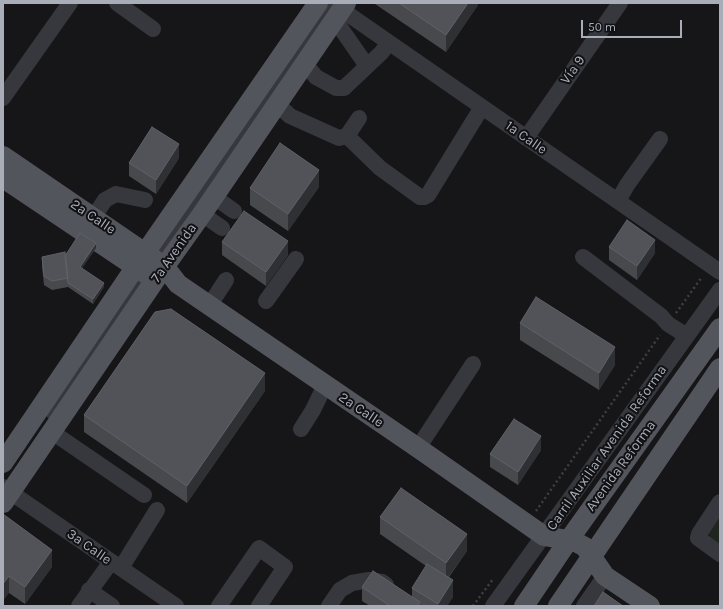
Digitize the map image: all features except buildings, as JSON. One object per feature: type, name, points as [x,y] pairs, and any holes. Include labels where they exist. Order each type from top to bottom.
[{"type":"main road","name":"7a Avenida","points":[[5,492],[52,432],[150,267],[202,214],[277,104],[304,64],[334,7]]},
{"type":"main road","name":"7a Avenida","points":[[3,463],[150,267],[334,7]]},
{"type":"main road","name":"2a Calle","points":[[3,156],[93,218],[150,267]]},
{"type":"main road","name":"2a Calle","points":[[3,178],[178,284],[544,536],[580,544],[589,551],[591,557],[604,576],[650,606]]},
{"type":"main road","name":"Avenida Reforma","points":[[524,606],[568,541],[720,328]]},
{"type":"main road","name":"Avenida Reforma","points":[[558,606],[720,368]]},
{"type":"main road","name":"2a Calle","points":[[544,536],[556,559],[561,566],[568,571],[580,574],[604,576]]},
{"type":"street","points":[[3,98],[70,3]]},
{"type":"street","points":[[117,3],[153,29]]},
{"type":"street","name":"Vía 9","points":[[526,138],[620,3]]},
{"type":"street","points":[[334,7],[367,66]]},
{"type":"street","name":"1ª Calle","points":[[334,7],[389,43],[715,269]]},
{"type":"street","points":[[304,64],[316,77],[336,88],[344,88],[381,53],[389,43]]},
{"type":"street","points":[[277,104],[290,116],[339,138],[347,136],[359,118]]},
{"type":"street","points":[[347,136],[380,168],[420,197],[424,197],[428,195],[482,107]]},
{"type":"street","points":[[618,201],[627,185],[660,139]]},
{"type":"street","points":[[93,218],[105,200],[116,194],[145,200]]},
{"type":"street","points":[[214,196],[234,211]]},
{"type":"street","points":[[202,214],[222,228]]},
{"type":"street","points":[[583,257],[661,316],[668,324],[687,336]]},
{"type":"street","points":[[266,301],[296,259]]},
{"type":"street","points":[[5,492],[150,267]]},
{"type":"street","points":[[209,306],[226,280]]},
{"type":"street","name":"Carril Auxiliar Avenida Reforma","points":[[493,606],[720,290]]},
{"type":"street","points":[[418,448],[473,364]]},
{"type":"street","points":[[301,429],[313,410],[325,385]]},
{"type":"street","points":[[52,432],[144,494]]},
{"type":"street","name":"3a Calle","points":[[5,492],[176,606]]},
{"type":"street","points":[[720,502],[699,534],[698,538],[720,554]]},
{"type":"street","points":[[79,606],[89,590],[116,565],[156,510]]},
{"type":"street","points":[[219,606],[258,548],[286,567],[259,606]]},
{"type":"street","points":[[584,606],[604,576]]},
{"type":"street","points":[[329,606],[340,590],[352,583],[369,580],[382,582],[398,593]]},
{"type":"street","points":[[89,590],[112,606]]},
{"type":"path","points":[[527,524],[668,324],[715,269]]},
{"type":"path","points":[[473,606],[496,575]]},
{"type":"shaded area","points":[[720,505],[720,549],[712,543],[706,526]]}]
